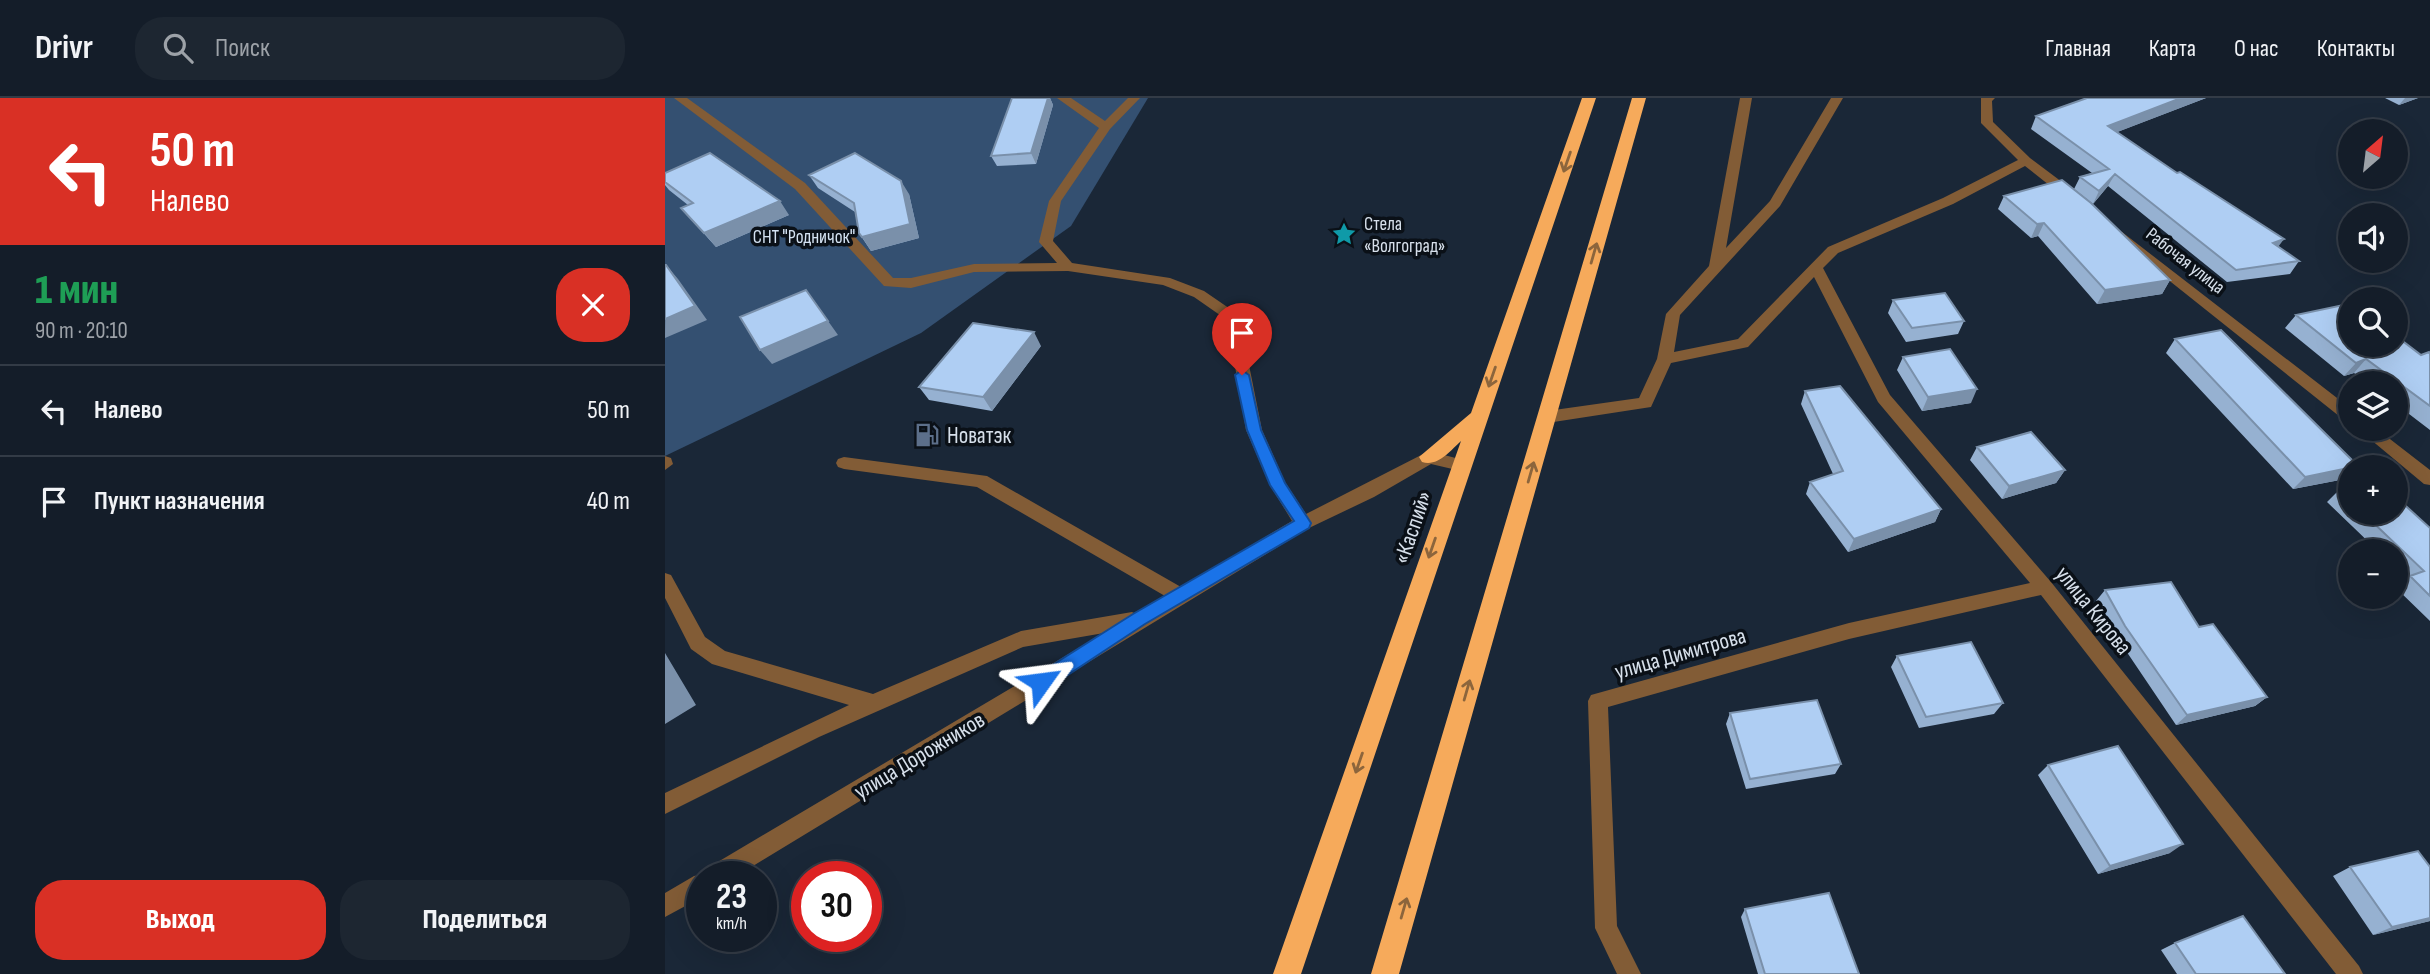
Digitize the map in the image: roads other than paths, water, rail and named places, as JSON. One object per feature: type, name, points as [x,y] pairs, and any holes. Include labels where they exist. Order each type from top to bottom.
[{"type":"highway","name":"«Каспий»","points":[[1287,974],[1477,416],[1589,98]]},
{"type":"highway","points":[[1385,974],[1639,98]]},
{"type":"highway","points":[[1429,457],[1477,416]]},
{"type":"street","points":[[680,98],[800,186],[889,284],[911,283],[974,268],[1068,267],[1165,281],[1199,294],[1234,318],[1254,430],[1278,485],[1303,523]]},
{"type":"street","points":[[1063,98],[1106,127]]},
{"type":"street","points":[[1068,267],[1046,243],[1055,201],[1106,127],[1134,98]]},
{"type":"street","points":[[1716,267],[1746,98]]},
{"type":"street","points":[[1547,417],[1645,403],[1665,359],[1673,314],[1775,203],[1837,98]]},
{"type":"street","points":[[1989,98],[1986,99],[1987,123],[2026,161],[2080,204]]},
{"type":"street","points":[[1665,359],[1743,343],[1833,250],[1948,201],[2026,161]]},
{"type":"street","name":"Рабочая улица","points":[[2113,229],[2338,407]]},
{"type":"street","name":"улица Кирова","points":[[1816,267],[1884,398],[2045,587],[2351,974]]},
{"type":"street","points":[[2381,441],[2430,479]]},
{"type":"street","points":[[1429,457],[1461,465]]},
{"type":"street","name":"улица Дорожников","points":[[741,861],[1088,654],[1139,619],[1303,523],[1368,492],[1429,457]]},
{"type":"street","points":[[843,463],[981,481],[1180,596]]},
{"type":"street","points":[[665,580],[698,643],[719,658],[873,704]]},
{"type":"street","name":"улица Димитрова","points":[[1629,974],[1607,928],[1598,701],[1849,631],[2045,587]]},
{"type":"street","points":[[665,804],[813,730],[1021,639],[1139,619]]},
{"type":"street","points":[[665,906],[686,894]]},
{"type":"place","name":"Стела «Волгоград»","points":[[1344,234]]},
{"type":"place","name":"Новатэк","points":[[927,435]]},
{"type":"park label","name":"СНТ \"Родничок\"","points":[[804,236]]}]
